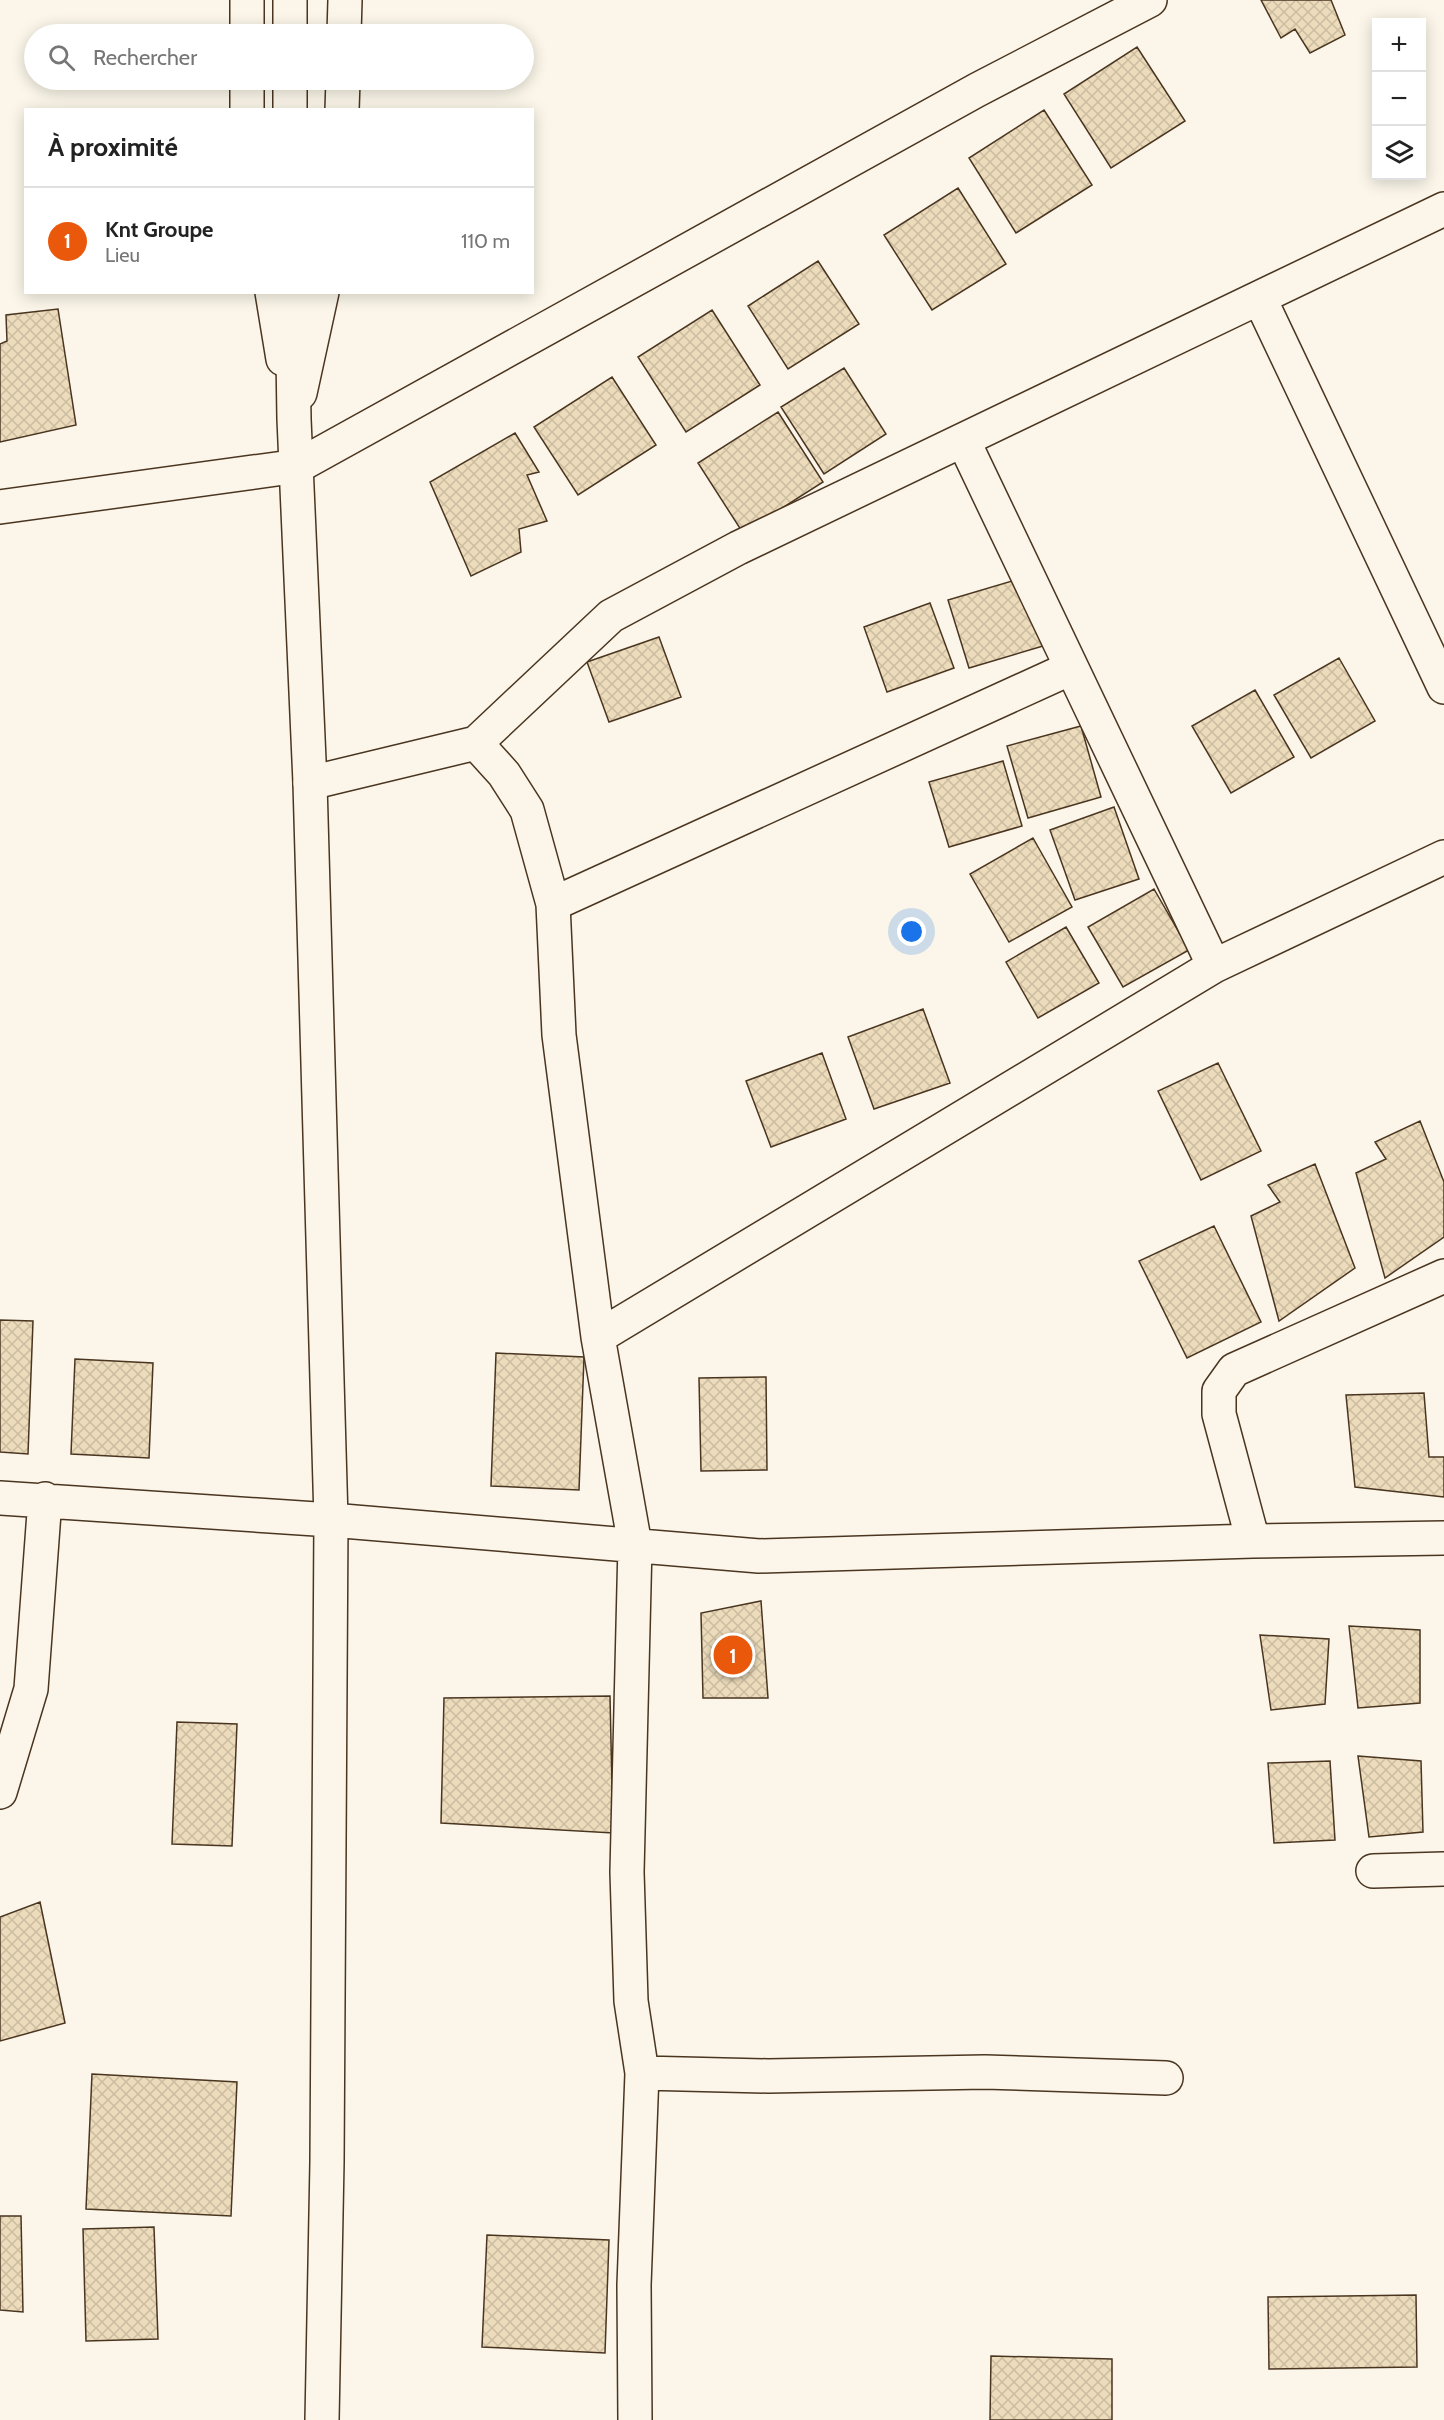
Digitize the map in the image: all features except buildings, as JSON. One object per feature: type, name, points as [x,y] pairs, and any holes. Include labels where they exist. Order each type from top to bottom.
[{"type":"street","points":[[247,0],[247,24]]},
{"type":"street","points":[[290,0],[290,24]]},
{"type":"street","points":[[344,24],[345,0]]},
{"type":"street","points":[[0,507],[298,466],[977,90],[1150,0]]},
{"type":"street","points":[[247,90],[247,108]]},
{"type":"street","points":[[290,90],[290,108]]},
{"type":"street","points":[[342,108],[343,90]]},
{"type":"street","points":[[310,783],[476,743],[611,616],[738,548],[1444,209]]},
{"type":"street","points":[[272,294],[294,419]]},
{"type":"street","points":[[292,294],[294,419],[298,466],[310,783],[331,1520],[327,2150],[322,2420]]},
{"type":"street","points":[[294,419],[322,294]]},
{"type":"street","points":[[1260,299],[1444,687]]},
{"type":"street","points":[[963,440],[1214,966]]},
{"type":"street","points":[[553,904],[1071,668]]},
{"type":"street","points":[[476,743],[504,774],[527,810],[553,904],[559,1035],[598,1337],[635,1545],[627,1872],[631,2001],[642,2073],[634,2285],[635,2420]]},
{"type":"street","points":[[598,1337],[1214,966],[1444,858]]},
{"type":"street","points":[[1253,1541],[1219,1414],[1219,1390],[1234,1370],[1444,1276]]},
{"type":"street","points":[[0,1498],[45,1499],[331,1520],[759,1556],[1253,1541],[1444,1539]]},
{"type":"street","points":[[0,1792],[31,1689],[45,1499]]},
{"type":"street","points":[[1373,1871],[1444,1869]]},
{"type":"street","points":[[642,2073],[768,2076],[985,2072],[1166,2078]]},
{"type":"place","name":"Knt Groupe","points":[[733,1655]]}]
